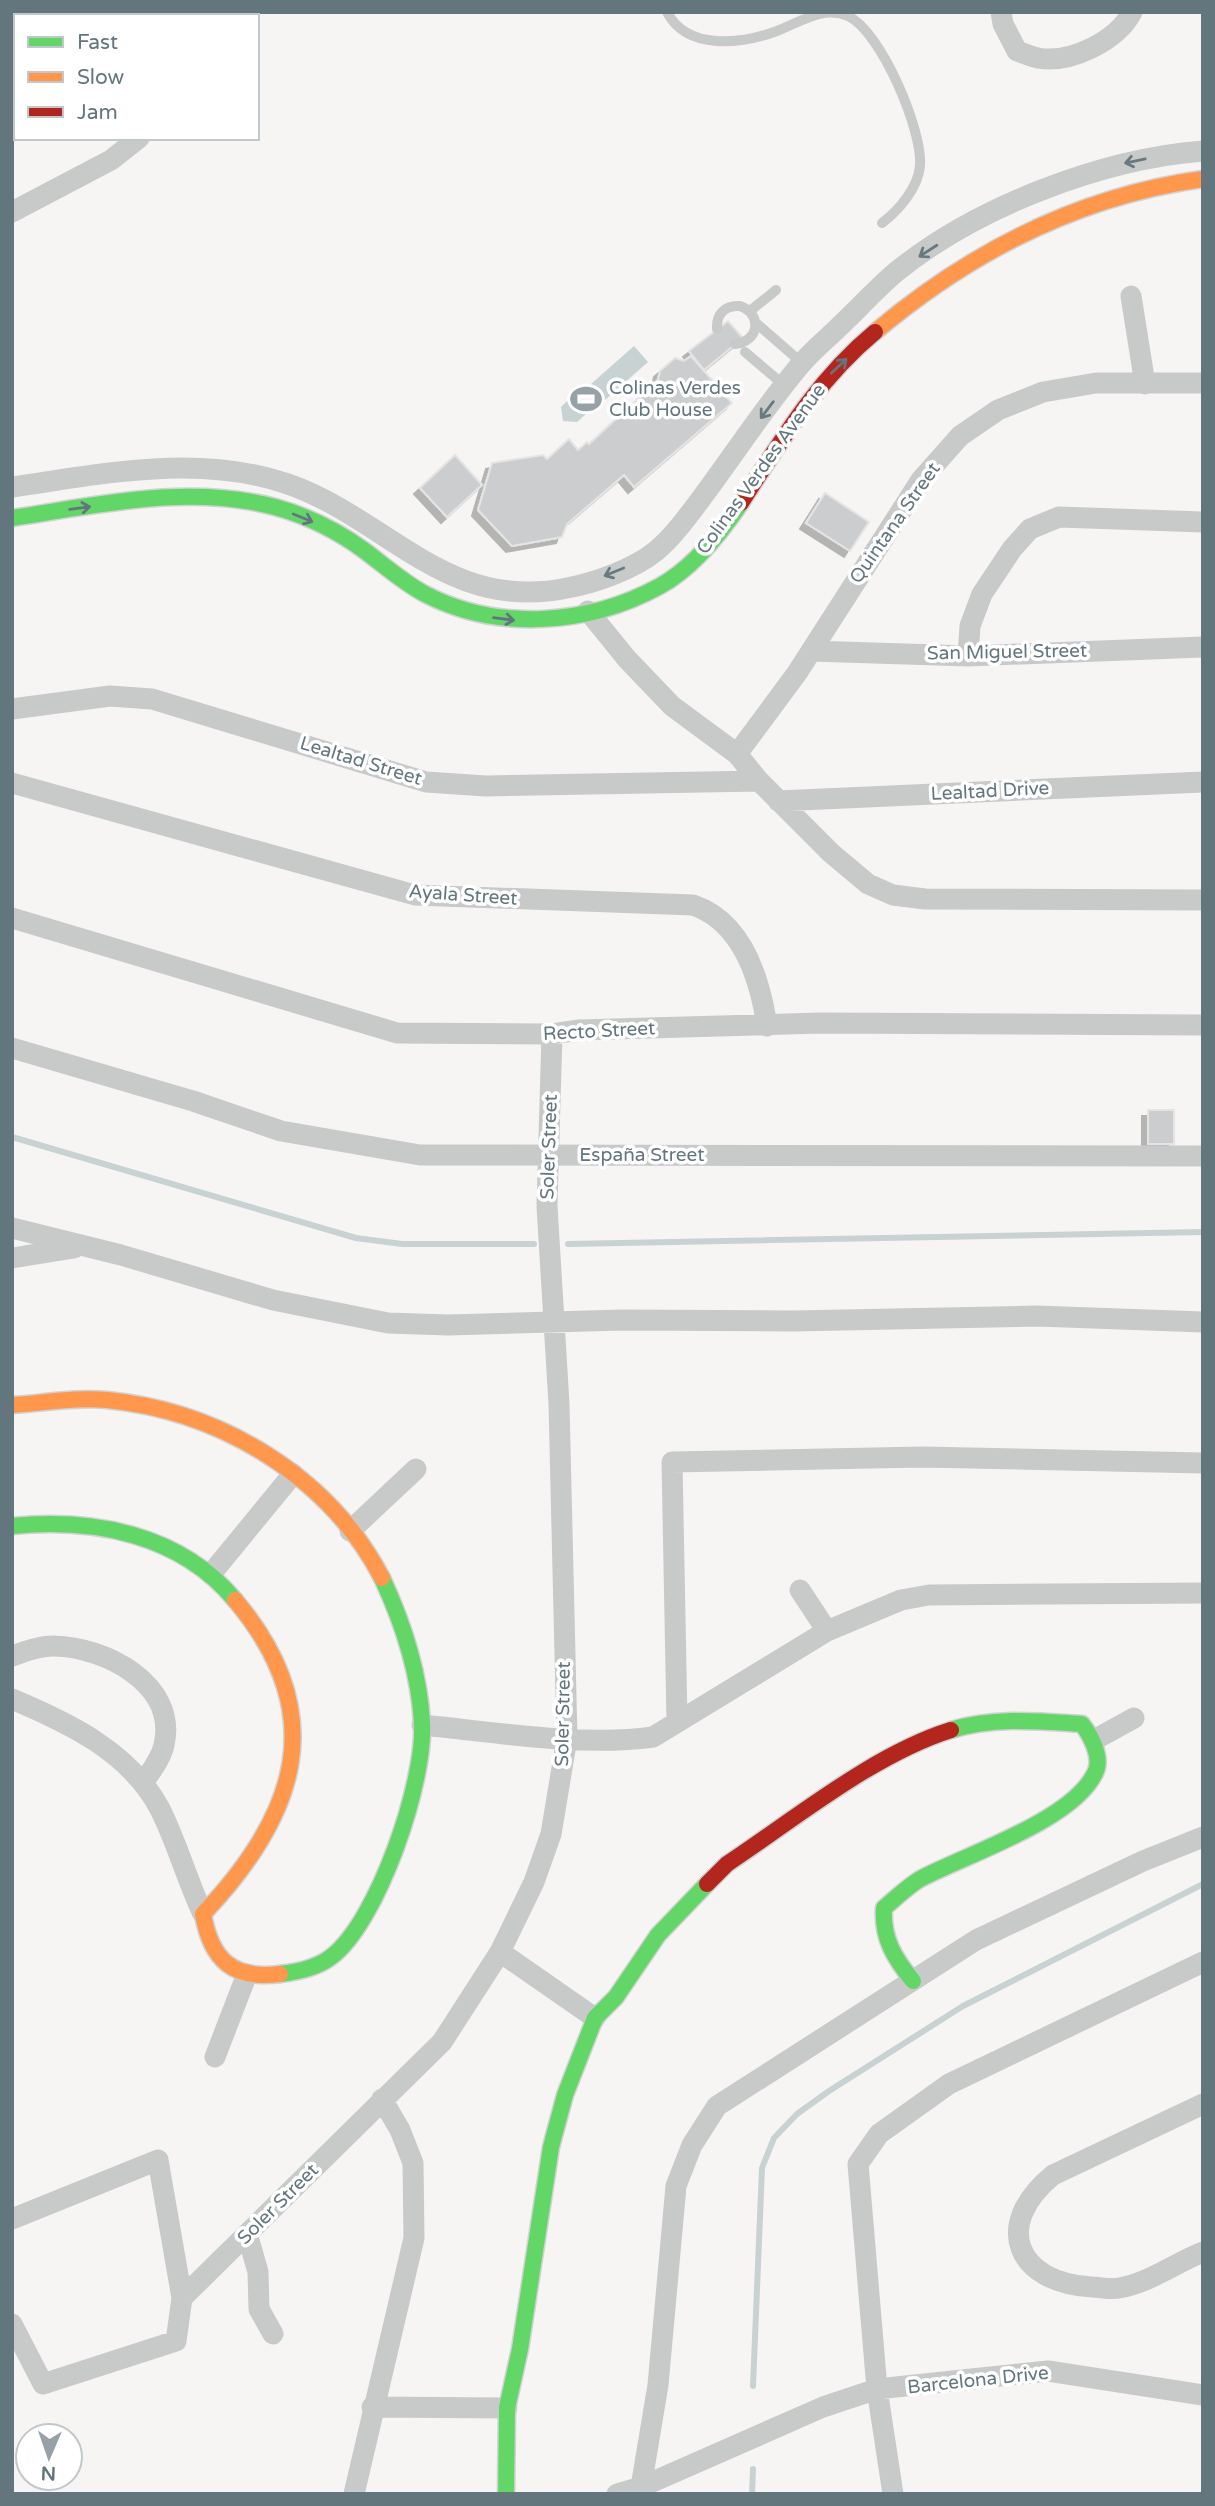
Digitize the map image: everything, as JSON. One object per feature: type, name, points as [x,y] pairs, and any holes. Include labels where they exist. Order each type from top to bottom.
[{"type":"street","points":[[1001,12],[1003,24],[1017,51],[1040,59],[1070,56],[1105,41],[1132,12]]},
{"type":"street","points":[[12,212],[111,160],[136,140]]},
{"type":"street","name":"Colinas Verdes Avenue","points":[[12,487],[156,468],[230,470],[288,484],[345,510],[436,570],[469,582],[515,592],[566,589],[617,572],[656,552],[690,513],[802,363],[897,271],[970,223],[1069,180],[1134,161],[1203,150]]},
{"type":"street","name":"Colinas Verdes Avenue","points":[[12,518],[158,496],[200,495],[264,504],[306,519],[353,542],[423,593],[455,608],[502,621],[541,621],[631,600],[664,583],[695,561],[715,537],[822,382],[890,320],[939,283],[992,250],[1088,205],[1138,188],[1203,178]]},
{"type":"street","points":[[1131,296],[1145,384]]},
{"type":"street","name":"Quintana Street","points":[[737,754],[811,652],[914,491],[960,436],[998,410],[1043,392],[1096,383],[1203,383]]},
{"type":"street","points":[[968,656],[970,626],[982,594],[1012,549],[1030,529],[1059,517],[1203,522]]},
{"type":"street","points":[[588,611],[627,659],[672,706],[737,754],[759,781],[831,853],[868,884],[893,895],[925,899],[1203,900]]},
{"type":"street","name":"San Miguel Street","points":[[811,652],[968,656],[1203,647]]},
{"type":"street","name":"Lealtad Street","points":[[12,709],[110,696],[152,699],[426,782],[486,786],[759,781]]},
{"type":"street","name":"Lealtad Drive","points":[[778,800],[1203,782]]},
{"type":"street","name":"Ayala Street","points":[[12,783],[415,895],[700,908],[723,919],[738,942],[761,986],[767,1026]]},
{"type":"street","name":"Recto Street","points":[[12,918],[397,1032],[552,1034],[579,1030],[821,1023],[1203,1025]]},
{"type":"street","name":"Soler Street","points":[[182,2298],[442,2042],[500,1952],[534,1882],[551,1834],[567,1738],[559,1404],[547,1206],[552,1034]]},
{"type":"street","name":"España Street","points":[[12,1048],[294,1134],[420,1155],[1203,1156]]},
{"type":"street","points":[[12,1228],[273,1300],[388,1323],[449,1325],[1037,1316],[1203,1322]]},
{"type":"street","points":[[12,1258],[83,1246]]},
{"type":"street","points":[[12,1405],[106,1400],[200,1421],[257,1447],[293,1474],[333,1511],[370,1557],[403,1630],[422,1725],[409,1808],[399,1839],[370,1903],[331,1958],[308,1968],[247,1974],[222,1961],[205,1929],[203,1914],[159,1809],[143,1783],[94,1741],[64,1721],[12,1699]]},
{"type":"street","points":[[677,1721],[673,1462],[923,1457],[1203,1463]]},
{"type":"street","points":[[350,1531],[416,1469]]},
{"type":"street","points":[[211,1574],[293,1474]]},
{"type":"street","points":[[12,1526],[41,1521],[109,1527],[179,1553],[211,1574],[256,1623],[275,1652],[286,1684],[293,1752],[285,1788],[251,1856],[226,1890],[203,1914]]},
{"type":"street","points":[[800,1590],[827,1631]]},
{"type":"street","points":[[422,1725],[567,1738],[653,1737],[677,1721],[707,1707],[827,1631],[901,1600],[929,1595],[1203,1593]]},
{"type":"street","points":[[12,1656],[52,1646],[75,1648],[99,1653],[144,1682],[156,1696],[164,1712],[165,1729],[160,1755],[143,1783]]},
{"type":"street","points":[[1094,1740],[1135,1718]]},
{"type":"street","points":[[506,2494],[507,2408],[520,2349],[551,2147],[565,2095],[595,2018],[616,1997],[658,1935],[727,1864],[884,1760],[923,1739],[974,1723],[1013,1720],[1082,1724],[1094,1740],[1097,1771],[1078,1800],[978,1853],[920,1879],[884,1908],[881,1927],[891,1954],[913,1981]]},
{"type":"street","points":[[641,2487],[658,2385],[676,2186],[692,2144],[717,2106],[976,1940],[1143,1861],[1203,1837]]},
{"type":"street","points":[[500,1952],[595,2018]]},
{"type":"street","points":[[893,2494],[877,2389],[858,2164],[879,2134],[950,2084],[1203,1962]]},
{"type":"street","points":[[215,2057],[247,1974]]},
{"type":"street","points":[[354,2494],[372,2407],[414,2238],[413,2163],[400,2130],[382,2099]]},
{"type":"street","points":[[1203,2104],[1053,2175],[1035,2190],[1020,2212],[1018,2243],[1028,2260],[1045,2276],[1078,2286],[1118,2288],[1154,2276],[1203,2252]]},
{"type":"street","points":[[12,2219],[158,2160],[182,2298],[176,2341],[43,2384],[12,2324]]},
{"type":"street","points":[[247,2236],[258,2273],[259,2309],[273,2334]]},
{"type":"street","name":"Barcelona Drive","points":[[617,2494],[641,2487],[724,2452],[823,2407],[877,2389],[1048,2371],[1203,2395]]},
{"type":"street","points":[[372,2407],[507,2408]]},
{"type":"lane","points":[[667,12],[684,33],[712,40],[764,35],[825,13],[849,16],[860,24],[878,47],[897,83],[919,153],[918,175],[914,185],[893,215],[882,223]]},
{"type":"lane","points":[[750,311],[776,290]]},
{"type":"lane","points":[[717,329],[718,318],[724,309],[740,306],[750,311],[756,323],[802,363]]},
{"type":"lane","points":[[735,344],[750,338],[756,323]]},
{"type":"lane","points":[[745,352],[785,386]]},
{"type":"shaded area","points":[[634,346],[648,362],[605,400],[591,384]]},
{"type":"shaded area","points":[[571,397],[586,414],[577,422],[563,421],[561,407]]},
{"type":"building","points":[[728,321],[743,338],[704,370],[689,351]]},
{"type":"building","name":"Colinas Verdes Club House","points":[[691,356],[732,403],[634,487],[624,475],[567,524],[562,537],[512,546],[478,510],[492,463],[543,455],[547,459],[569,439],[578,450],[587,442],[589,444],[658,380],[660,371],[675,358],[684,361]]},
{"type":"building","points":[[455,455],[482,485],[447,517],[420,488]]},
{"type":"building","points":[[825,493],[869,522],[850,551],[806,523]]},
{"type":"building","points":[[1148,1110],[1174,1110],[1174,1144],[1148,1144]]},
{"type":"waterway","points":[[80,14],[86,12]]},
{"type":"waterway","points":[[12,1137],[356,1238],[402,1244],[534,1244]]},
{"type":"waterway","points":[[568,1244],[1203,1232]]},
{"type":"waterway","points":[[753,2386],[762,2168],[774,2138],[797,2114],[829,2091],[963,2006],[1203,1884]]},
{"type":"waterway","points":[[752,2494],[753,2469]]},
{"type":"traffic: fast","points":[[12,518],[144,499],[210,497],[243,500],[275,507],[322,525],[355,544],[417,590],[453,606],[483,614],[543,619],[604,609],[633,599],[672,579],[705,549],[741,503]]},
{"type":"traffic: fast","points":[[12,1526],[74,1525],[134,1535],[162,1545],[188,1559],[213,1578],[235,1600]]},
{"type":"traffic: fast","points":[[280,1974],[320,1964],[349,1939],[382,1883],[407,1813],[421,1747],[420,1703],[409,1648],[382,1578]]},
{"type":"traffic: fast","points":[[913,1981],[900,1964],[887,1938],[884,1908],[922,1878],[1043,1821],[1065,1806],[1083,1790],[1095,1773],[1098,1761],[1095,1747],[1082,1724],[999,1722],[951,1730]]},
{"type":"traffic: fast","points":[[506,2494],[507,2408],[520,2349],[551,2147],[565,2095],[595,2018],[616,1997],[658,1935],[707,1884]]},
{"type":"traffic: slow","points":[[875,332],[949,277],[1028,232],[1113,199],[1157,187],[1203,179]]},
{"type":"traffic: slow","points":[[12,1405],[107,1400],[190,1418],[230,1434],[267,1455],[301,1480],[333,1509],[360,1542],[382,1578]]},
{"type":"traffic: slow","points":[[235,1600],[265,1642],[284,1683],[292,1723],[291,1762],[280,1801],[262,1839],[236,1876],[203,1914],[212,1944],[227,1964],[249,1974],[280,1974]]},
{"type":"traffic: jam","points":[[741,503],[801,412],[835,370],[875,332]]},
{"type":"traffic: jam","points":[[707,1884],[727,1864],[864,1771],[922,1741],[951,1730]]},
{"type":"place","name":"Colinas Verdes Club House","points":[[586,399]]}]
